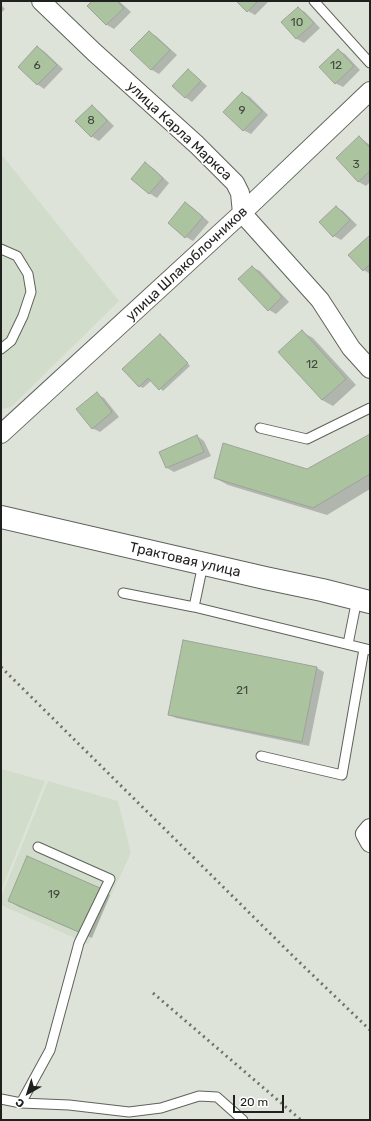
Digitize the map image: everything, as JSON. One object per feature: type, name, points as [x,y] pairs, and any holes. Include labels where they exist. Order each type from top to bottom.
[{"type":"main road","name":"Трактовая улица","points":[[1,517],[322,590],[363,601]]},
{"type":"street","name":"улица Карла Маркса","points":[[41,1],[94,52],[197,145],[235,183],[240,193],[242,213]]},
{"type":"street","name":"улица Шлакоблочников","points":[[1,434],[242,213],[370,91]]},
{"type":"street","points":[[242,213],[320,300],[351,348],[370,369]]},
{"type":"lane","points":[[314,1],[370,63]]},
{"type":"lane","points":[[1,249],[17,256],[28,274],[30,292],[23,316],[11,341],[1,349]]},
{"type":"lane","points":[[260,428],[308,439],[370,408]]},
{"type":"lane","points":[[194,607],[204,564]]},
{"type":"lane","points":[[124,593],[194,607],[367,649],[342,775],[261,756]]},
{"type":"lane","points":[[348,644],[363,601]]},
{"type":"lane","points":[[21,1103],[50,1050],[79,943],[110,879],[38,847]]},
{"type":"lane","points":[[1,1099],[21,1103],[69,1105],[129,1112],[161,1108],[199,1096],[217,1097],[243,1120]]},
{"type":"shaded area","points":[[1,154],[119,301],[11,407],[1,409]]},
{"type":"shaded area","points":[[1,769],[45,781],[1,891]]},
{"type":"shaded area","points":[[48,781],[118,801],[131,853],[88,944],[1,905],[1,897]]},
{"type":"building","points":[[92,1],[117,1],[124,8],[106,25],[87,6]]},
{"type":"building","points":[[236,1],[258,1],[247,12]]},
{"type":"building","points":[[298,7],[314,23],[296,39],[281,22]]},
{"type":"building","points":[[149,31],[170,50],[151,70],[130,50]]},
{"type":"building","points":[[37,46],[57,65],[37,85],[18,67]]},
{"type":"building","points":[[338,49],[354,66],[335,84],[319,67]]},
{"type":"building","points":[[188,69],[201,81],[185,98],[172,86]]},
{"type":"building","points":[[242,92],[262,111],[243,131],[223,112]]},
{"type":"building","points":[[92,105],[107,121],[91,137],[75,121]]},
{"type":"building","points":[[359,136],[370,148],[370,171],[358,182],[336,158]]},
{"type":"building","points":[[145,162],[163,178],[149,194],[131,179]]},
{"type":"building","points":[[185,202],[203,217],[185,238],[168,223]]},
{"type":"building","points":[[336,206],[350,220],[333,237],[319,222]]},
{"type":"building","points":[[370,235],[370,264],[363,271],[348,255]]},
{"type":"building","points":[[252,266],[282,297],[268,311],[238,279]]},
{"type":"building","points":[[302,330],[346,379],[322,400],[278,352]]},
{"type":"building","points":[[160,334],[188,363],[159,390],[148,378],[139,387],[122,369]]},
{"type":"building","points":[[97,392],[112,412],[92,429],[76,409]]},
{"type":"building","points":[[370,434],[370,474],[313,508],[214,478],[223,443],[307,469]]},
{"type":"building","points":[[197,435],[204,452],[166,468],[159,452]]},
{"type":"building","points":[[183,640],[317,667],[302,742],[168,715]]},
{"type":"building","points":[[27,856],[100,888],[81,933],[8,901]]},
{"type":"railway","points":[[1,667],[296,959],[370,1030]]},
{"type":"railway","points":[[153,993],[301,1120]]}]
